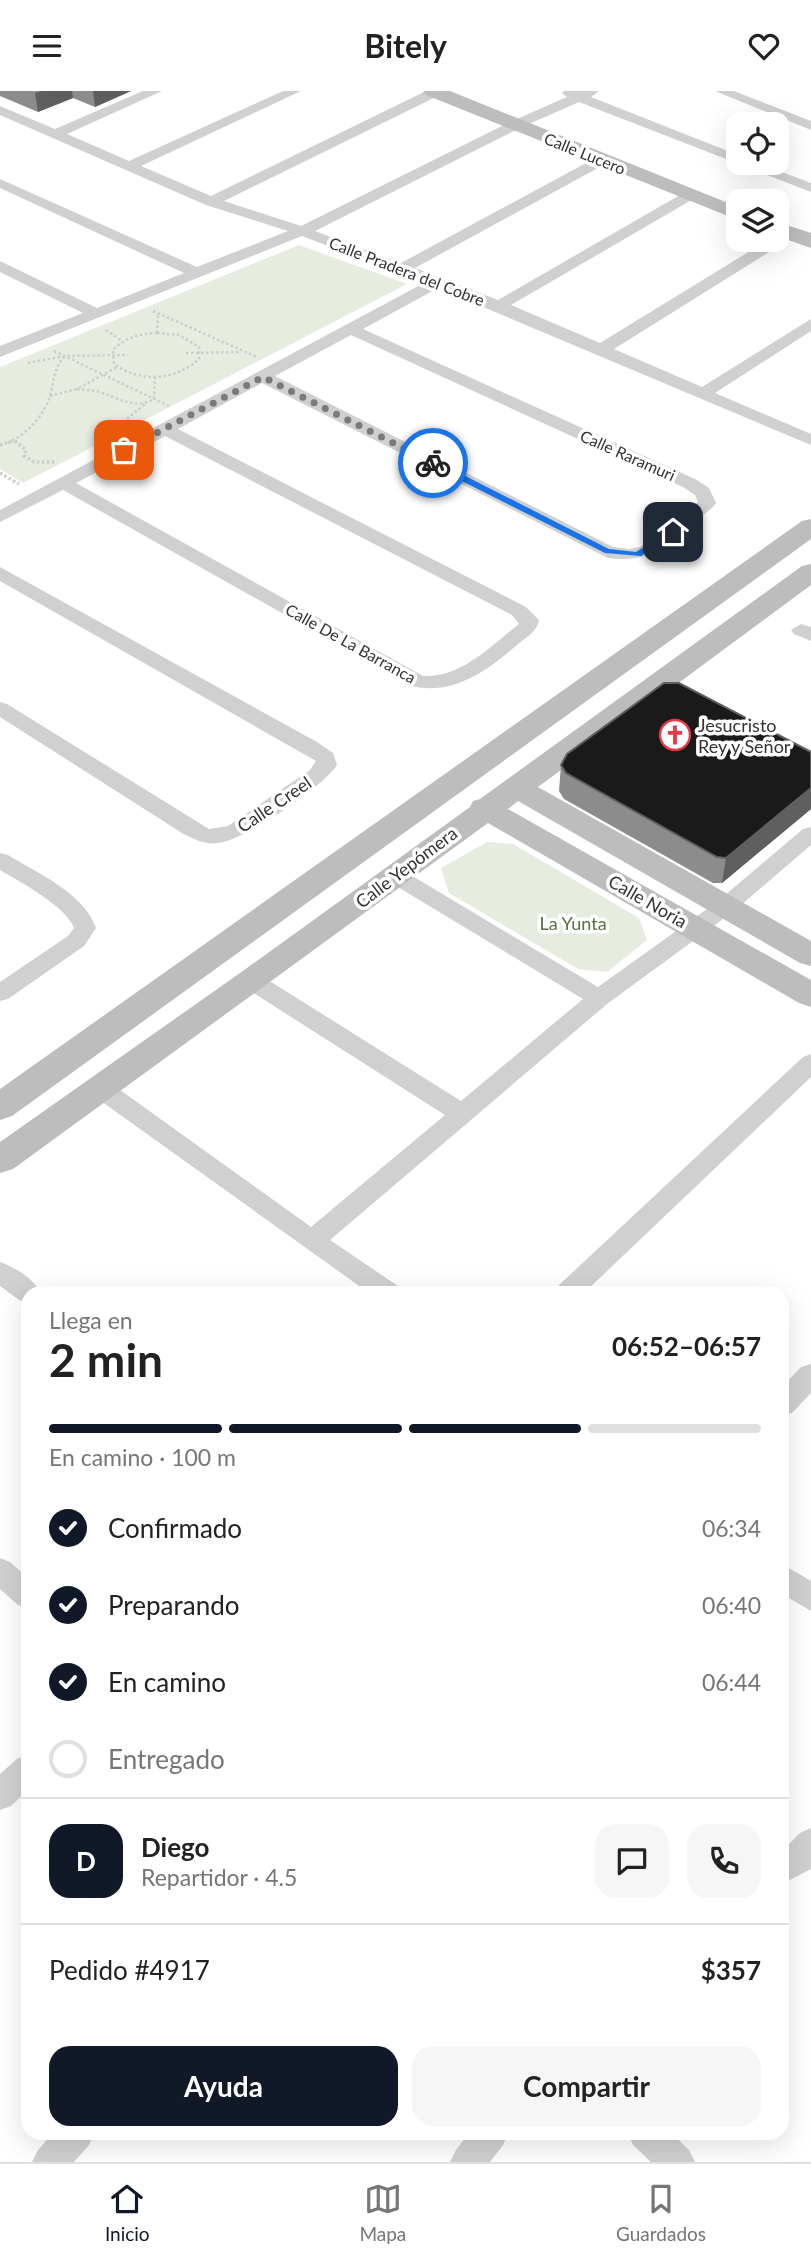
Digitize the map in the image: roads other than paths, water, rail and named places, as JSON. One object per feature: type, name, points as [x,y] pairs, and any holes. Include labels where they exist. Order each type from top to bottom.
[{"type":"main road","name":"Calle Lucero","points":[[434,91],[726,208]]},
{"type":"main road","points":[[0,1107],[811,527]]},
{"type":"main road","name":"Calle Yepómera","points":[[0,1160],[396,876],[484,809],[673,690],[811,572]]},
{"type":"main road","name":"Calle Noria","points":[[516,787],[811,955]]},
{"type":"main road","name":"Calle Noria","points":[[484,809],[811,995]]},
{"type":"street","points":[[55,134],[155,91]]},
{"type":"street","points":[[129,166],[294,91]]},
{"type":"street","points":[[211,202],[434,91]]},
{"type":"street","points":[[722,91],[811,126]]},
{"type":"street","points":[[0,352],[31,339],[97,319],[302,231],[579,93],[726,155]]},
{"type":"street","name":"Calle Pradera del Cobre","points":[[0,110],[211,202],[302,231],[499,306],[811,440]]},
{"type":"street","points":[[402,269],[602,160]]},
{"type":"street","points":[[777,175],[811,188]]},
{"type":"street","points":[[0,183],[198,274]]},
{"type":"street","points":[[499,306],[690,195]]},
{"type":"street","points":[[601,350],[793,234]]},
{"type":"street","points":[[0,266],[97,319]]},
{"type":"street","points":[[0,517],[436,283]]},
{"type":"street","points":[[702,394],[811,324]]},
{"type":"street","name":"Calle Raramuri","points":[[263,377],[608,552],[629,555],[646,551],[707,503],[703,492],[689,483],[351,329]]},
{"type":"street","name":"Calle De La Barranca","points":[[63,483],[419,682],[437,685],[456,678],[528,626],[529,620],[520,611],[165,429]]},
{"type":"street","name":"Calle Creel","points":[[0,573],[310,747],[326,758],[327,765],[236,831],[225,837],[211,838],[182,824],[0,708]]},
{"type":"street","points":[[312,1241],[599,998],[726,906],[811,834]]},
{"type":"street","points":[[0,860],[70,906],[83,920],[85,927],[84,933],[76,941],[0,993]]},
{"type":"street","points":[[396,876],[599,998]]},
{"type":"street","points":[[251,981],[461,1113]]},
{"type":"street","points":[[574,1286],[811,1063]]},
{"type":"street","points":[[100,1088],[379,1286]]},
{"type":"street","points":[[0,1272],[21,1288]]},
{"type":"street","points":[[789,1398],[811,1375]]},
{"type":"street","points":[[0,1571],[21,1590]]},
{"type":"street","points":[[789,1582],[811,1598]]},
{"type":"street","points":[[0,1795],[21,1776]]},
{"type":"street","points":[[789,1864],[798,1860],[811,1845]]},
{"type":"street","points":[[50,2162],[70,2140]]},
{"type":"street","points":[[468,2162],[485,2140]]},
{"type":"street","points":[[653,2140],[677,2162]]},
{"type":"place","name":"Jesucristo Rey y Señor","points":[[675,735]]},
{"type":"park label","name":"La Yunta","points":[[573,923]]}]
